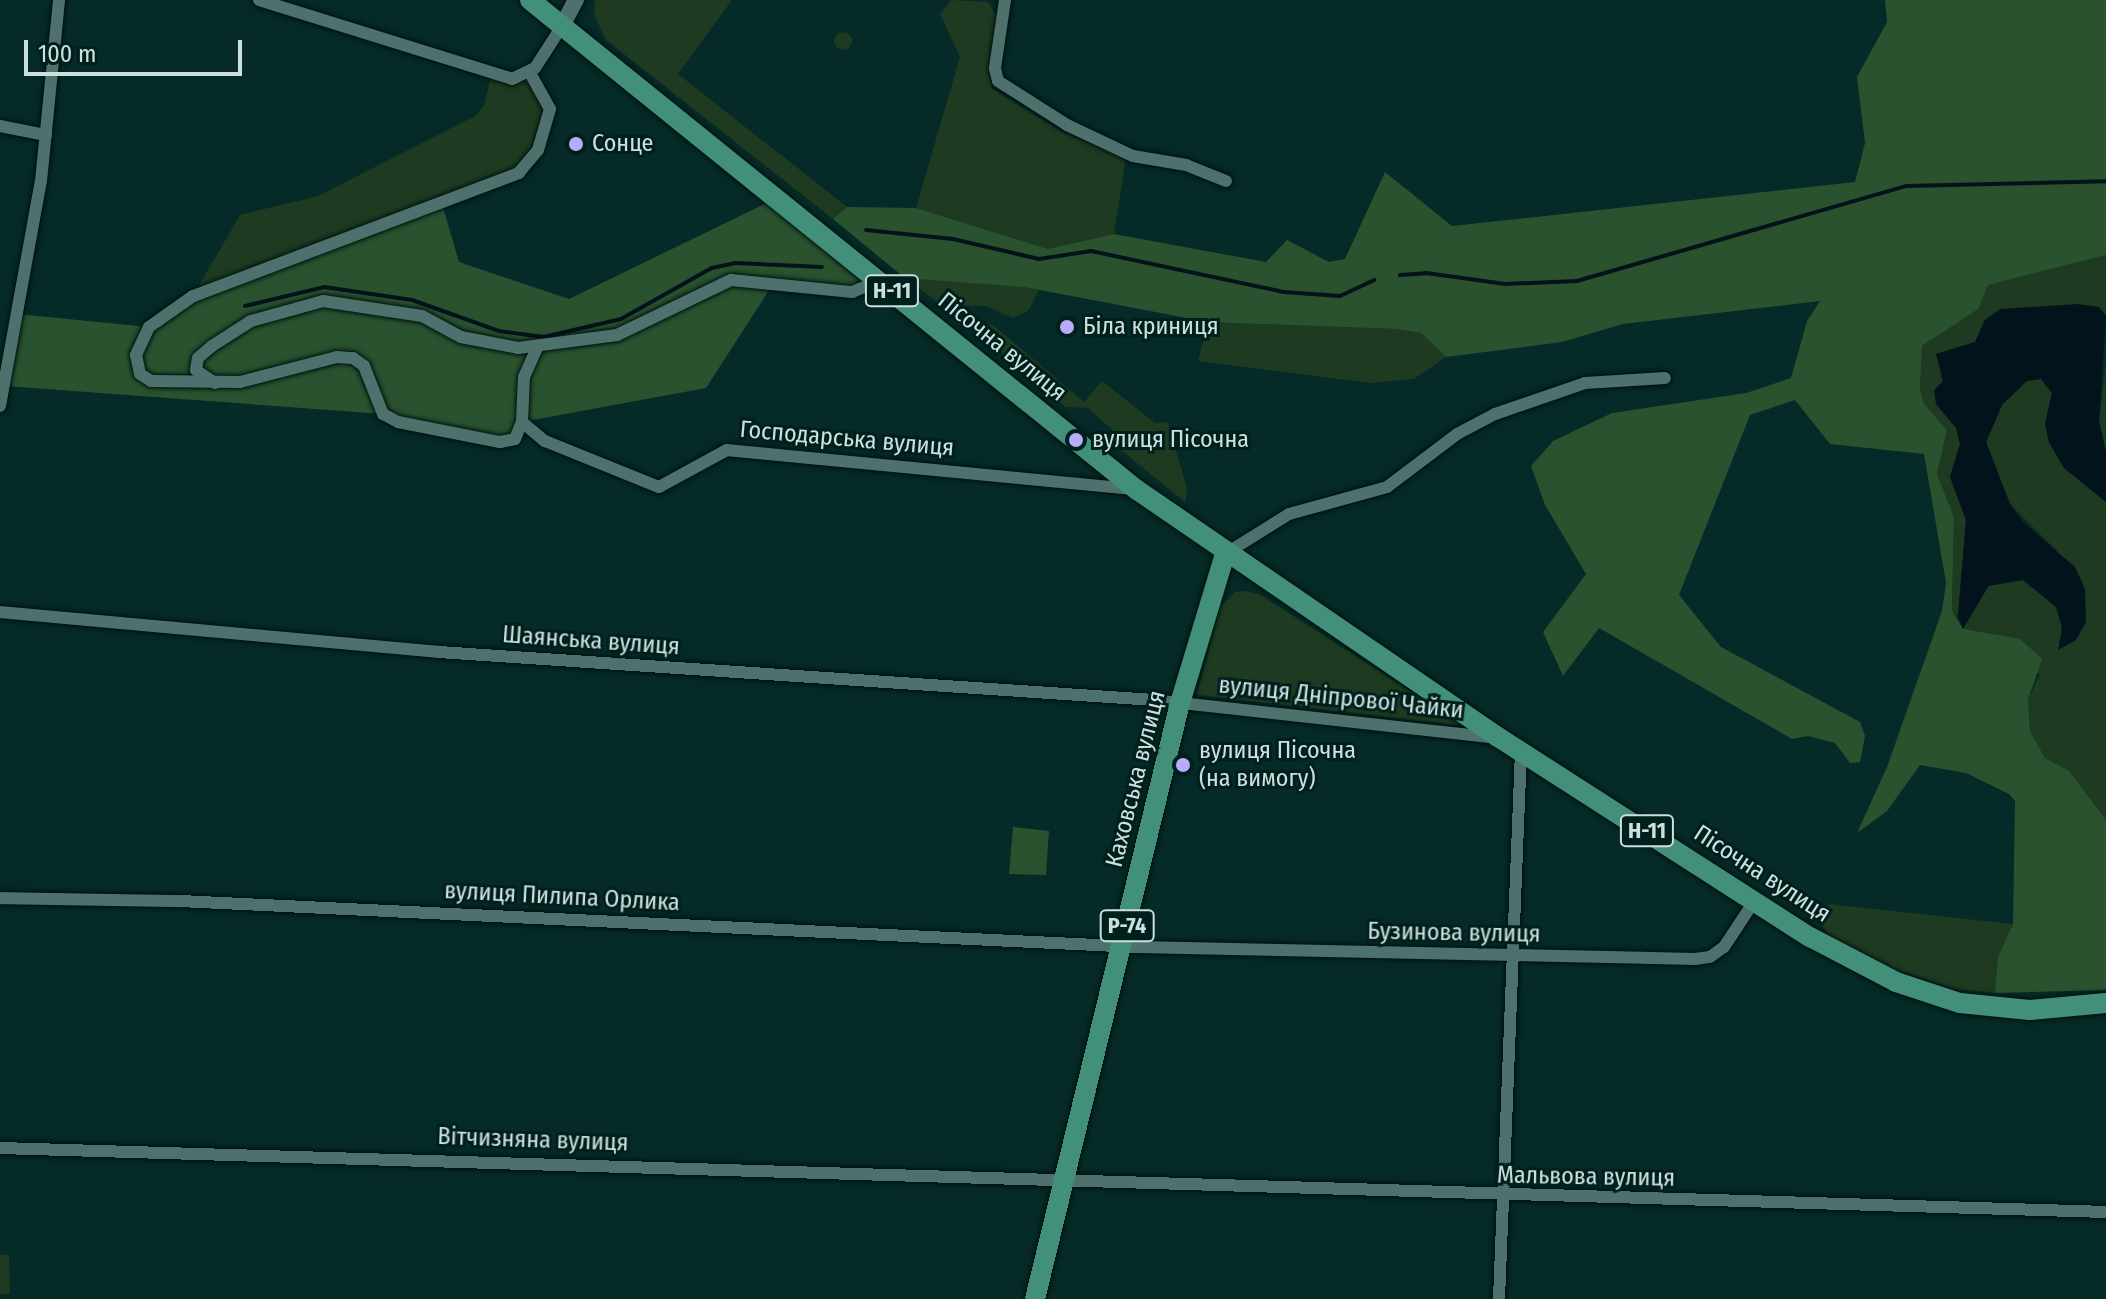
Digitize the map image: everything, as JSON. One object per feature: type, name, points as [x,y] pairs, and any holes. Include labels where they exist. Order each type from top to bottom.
[{"type":"main road","name":"Н-11","points":[[530,0],[562,26]]},
{"type":"main road","name":"Пісочна вулиця","points":[[562,26],[1137,490],[1225,554],[1498,737],[1845,958],[1928,994],[2011,1010],[2106,1003]]},
{"type":"main road","name":"Каховська вулиця","points":[[1035,1299],[1180,703],[1225,554]]},
{"type":"street","points":[[0,406],[46,135],[59,0]]},
{"type":"street","points":[[259,0],[491,75],[512,79],[530,73],[576,0]]},
{"type":"street","points":[[1005,0],[995,68],[998,81],[1067,125],[1133,156],[1186,165],[1226,181]]},
{"type":"street","points":[[530,73],[542,87],[550,109],[538,150],[519,173],[479,192],[193,296],[167,310],[138,345],[140,374],[151,381],[215,383],[353,358],[364,366],[383,414],[398,422],[500,442],[515,439],[522,422],[524,377],[538,346]]},
{"type":"street","points":[[0,126],[46,135]]},
{"type":"street","points":[[215,383],[196,370],[198,358],[212,346],[251,321],[323,301],[422,316],[461,337],[538,346],[617,335],[731,280],[852,292],[879,281]]},
{"type":"street","points":[[1225,554],[1289,514],[1387,487],[1457,434],[1495,414],[1610,378],[1665,378]]},
{"type":"street","name":"Господарська вулиця","points":[[522,422],[545,441],[659,487],[727,450],[1137,490]]},
{"type":"street","name":"Шаянська вулиця","points":[[0,612],[439,652],[1180,703]]},
{"type":"street","name":"вулиця Дніпрової Чайки","points":[[1180,703],[1498,737]]},
{"type":"street","points":[[1499,1299],[1521,751]]},
{"type":"street","name":"вулиця Пилипа Орлика","points":[[0,898],[180,901],[1122,946]]},
{"type":"street","name":"Бузинова вулиця","points":[[1122,946],[1511,958],[1710,957],[1731,938],[1755,900]]},
{"type":"street","name":"Вітчизняна вулиця","points":[[0,1148],[1064,1178]]},
{"type":"street","name":"Мальвова вулиця","points":[[1064,1178],[1501,1198],[2106,1212]]},
{"type":"green space","points":[[595,0],[732,0],[678,74],[847,207],[833,219],[606,40],[594,15]]},
{"type":"green space","points":[[951,0],[988,2],[996,15],[991,88],[1065,134],[1126,157],[1114,234],[1048,249],[916,208],[960,57],[940,14]]},
{"type":"green space","points":[[1885,0],[2106,0],[2106,255],[1988,285],[1978,309],[1922,346],[1920,390],[1924,404],[1947,430],[1937,474],[1954,517],[1952,610],[1963,629],[2020,639],[2042,659],[2028,700],[2030,731],[2045,758],[2069,771],[2106,820],[2106,990],[1995,993],[1998,956],[2013,924],[2015,801],[2009,794],[1966,773],[1920,765],[1887,811],[1857,833],[1887,767],[1942,611],[1946,583],[1924,454],[1830,444],[1795,400],[1750,415],[1679,595],[1721,647],[1860,722],[1865,736],[1860,762],[1850,763],[1835,743],[1808,736],[1792,739],[1599,628],[1563,676],[1543,632],[1586,574],[1545,505],[1531,466],[1553,441],[1612,413],[1746,393],[1791,378],[1807,321],[1820,301],[1623,324],[1562,342],[1446,357],[1421,333],[1396,329],[1208,322],[1024,287],[905,278],[833,219],[847,207],[916,208],[1048,249],[1114,234],[1266,262],[1287,240],[1329,262],[1345,259],[1385,172],[1452,226],[1855,182],[1865,143],[1857,77],[1887,22]]},
{"type":"green space","points":[[843,32],[852,41],[843,50],[834,41]]},
{"type":"green space","points":[[491,75],[526,76],[550,109],[538,150],[519,173],[193,296],[240,215],[318,196],[475,116],[484,106]]},
{"type":"green space","points":[[777,198],[879,281],[852,292],[771,287],[706,388],[522,422],[515,439],[500,442],[383,414],[5,386],[17,314],[149,327],[167,310],[442,204],[459,262],[569,299]]},
{"type":"green space","points":[[2106,255],[2106,316],[2099,307],[2018,308],[1985,320],[1975,342],[1936,354],[1943,382],[1936,404],[1956,428],[1960,444],[1950,477],[1966,520],[1958,616],[1952,610],[1954,517],[1937,474],[1947,430],[1924,404],[1920,390],[1922,346],[1977,309],[1987,285]]},
{"type":"green space","points":[[925,275],[1039,290],[1028,311],[1013,318],[986,306],[941,305],[905,278]]},
{"type":"green space","points":[[1208,322],[1396,329],[1421,333],[1446,357],[1414,379],[1370,383],[1198,361]]},
{"type":"green space","points":[[977,323],[993,325],[1084,402],[1102,381],[1155,423],[1168,422],[1187,489],[1185,502],[1115,445],[1118,435],[1088,408],[1066,407],[974,330]]},
{"type":"green space","points":[[2106,362],[2106,452],[2099,421]]},
{"type":"green space","points":[[2041,379],[2052,393],[2045,424],[2049,442],[2064,468],[2106,502],[2106,820],[2069,771],[2045,758],[2030,731],[2028,700],[2040,674],[1963,629],[1989,586],[2023,580],[2056,607],[2062,628],[2076,640],[2056,550],[2010,504],[1986,442],[2002,405],[2027,380]]},
{"type":"green space","points":[[1235,592],[1259,594],[1465,726],[1197,695],[1220,607]]},
{"type":"green space","points":[[1013,827],[1049,831],[1046,875],[1009,874]]},
{"type":"green space","points":[[1828,904],[2013,924],[1998,956],[1995,993],[1954,989],[1899,971],[1828,938],[1822,924]]},
{"type":"green space","points":[[0,1255],[9,1255],[10,1294],[0,1294]]},
{"type":"water","points":[[2078,304],[2099,307],[2106,316],[2099,421],[2106,452],[2106,502],[2064,468],[2049,442],[2045,424],[2052,393],[2041,379],[2027,381],[2002,405],[1986,442],[2010,504],[2023,522],[2075,567],[2085,589],[2086,622],[2076,640],[2058,650],[2062,628],[2056,607],[2023,580],[1988,586],[1963,629],[1958,616],[1966,520],[1950,477],[1960,444],[1956,428],[1936,404],[1934,390],[1943,381],[1936,354],[1975,342],[1985,320],[2000,309]]},
{"type":"waterway","points":[[1400,275],[1426,273],[1505,284],[1577,281],[1907,186],[2106,181]]},
{"type":"waterway","points":[[866,230],[953,239],[1039,259],[1091,251],[1284,292],[1340,296],[1374,280]]},
{"type":"waterway","points":[[245,306],[324,287],[412,300],[499,331],[544,337],[621,319],[712,268],[735,263],[822,267]]},
{"type":"place","name":"Сонце","points":[[576,144]]},
{"type":"place","name":"Біла криниця","points":[[1067,327]]},
{"type":"place","name":"вулиця Пісочна","points":[[1076,440]]},
{"type":"place","name":"вулиця Пісочна (на вимогу)","points":[[1183,765]]}]
